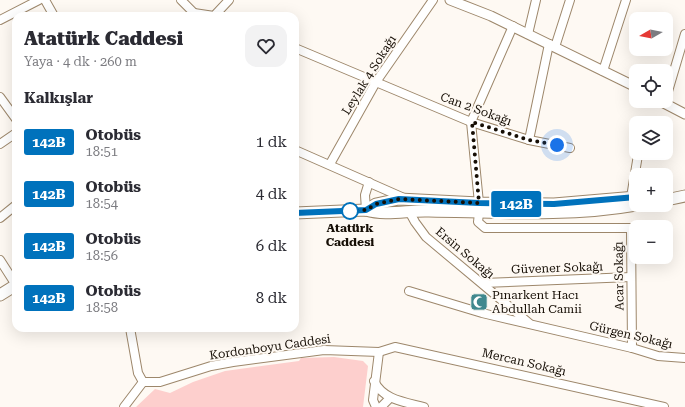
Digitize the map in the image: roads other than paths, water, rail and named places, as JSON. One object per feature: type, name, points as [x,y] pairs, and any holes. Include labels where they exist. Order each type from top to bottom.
[{"type":"main road","points":[[673,191],[685,189]]},
{"type":"main road","points":[[673,199],[685,196]]},
{"type":"main road","points":[[406,199],[409,211]]},
{"type":"main road","points":[[366,210],[385,201],[406,199],[479,208],[570,212],[629,201]]},
{"type":"main road","points":[[299,213],[366,210],[377,212],[479,208]]},
{"type":"main road","points":[[0,295],[12,288]]},
{"type":"street","points":[[16,12],[39,0]]},
{"type":"street","points":[[45,0],[52,12]]},
{"type":"street","points":[[181,0],[190,12]]},
{"type":"street","points":[[218,12],[229,0]]},
{"type":"street","name":"Leylak 4 Sokağı","points":[[330,164],[376,82],[433,0]]},
{"type":"street","points":[[450,0],[513,26],[629,84]]},
{"type":"street","points":[[528,34],[536,0]]},
{"type":"street","points":[[529,140],[552,45],[570,0]]},
{"type":"street","points":[[603,71],[626,0]]},
{"type":"street","points":[[0,20],[12,14]]},
{"type":"street","points":[[479,208],[472,122],[513,26]]},
{"type":"street","points":[[673,72],[685,34]]},
{"type":"street","name":"Can 2 Sokağı","points":[[299,50],[472,122],[529,140],[570,148]]},
{"type":"street","points":[[0,97],[12,114]]},
{"type":"street","points":[[673,107],[685,114]]},
{"type":"street","points":[[0,144],[12,136]]},
{"type":"street","points":[[299,152],[330,164],[406,199]]},
{"type":"street","points":[[353,211],[365,195],[369,182]]},
{"type":"street","points":[[365,195],[366,210]]},
{"type":"street","points":[[0,218],[12,208]]},
{"type":"street","name":"Acar Sokağı","points":[[479,208],[478,222],[485,228],[631,228],[632,348]]},
{"type":"street","name":"Ersin Sokağı","points":[[409,211],[426,237],[531,324]]},
{"type":"street","points":[[0,260],[12,279]]},
{"type":"street","name":"Güvener Sokağı","points":[[483,283],[632,277]]},
{"type":"street","name":"Gürgen Sokağı","points":[[409,291],[482,313],[632,348],[658,356],[683,359]]},
{"type":"street","points":[[124,407],[143,382],[138,373],[131,332]]},
{"type":"street","name":"Mercan Sokağı","points":[[379,352],[395,346],[664,407]]},
{"type":"street","name":"Kordonboyu Caddesi","points":[[143,382],[160,382],[211,366],[324,350],[379,352]]},
{"type":"street","points":[[376,407],[373,400],[374,381],[379,352]]},
{"type":"street","points":[[374,381],[381,392],[390,398],[424,407]]},
{"type":"street","points":[[381,407],[390,398]]},
{"type":"place","name":"Atatürk Caddesi","points":[[350,211]]},
{"type":"place","name":"Pınarkent Hacı Abdullah Camii","points":[[479,302]]}]
